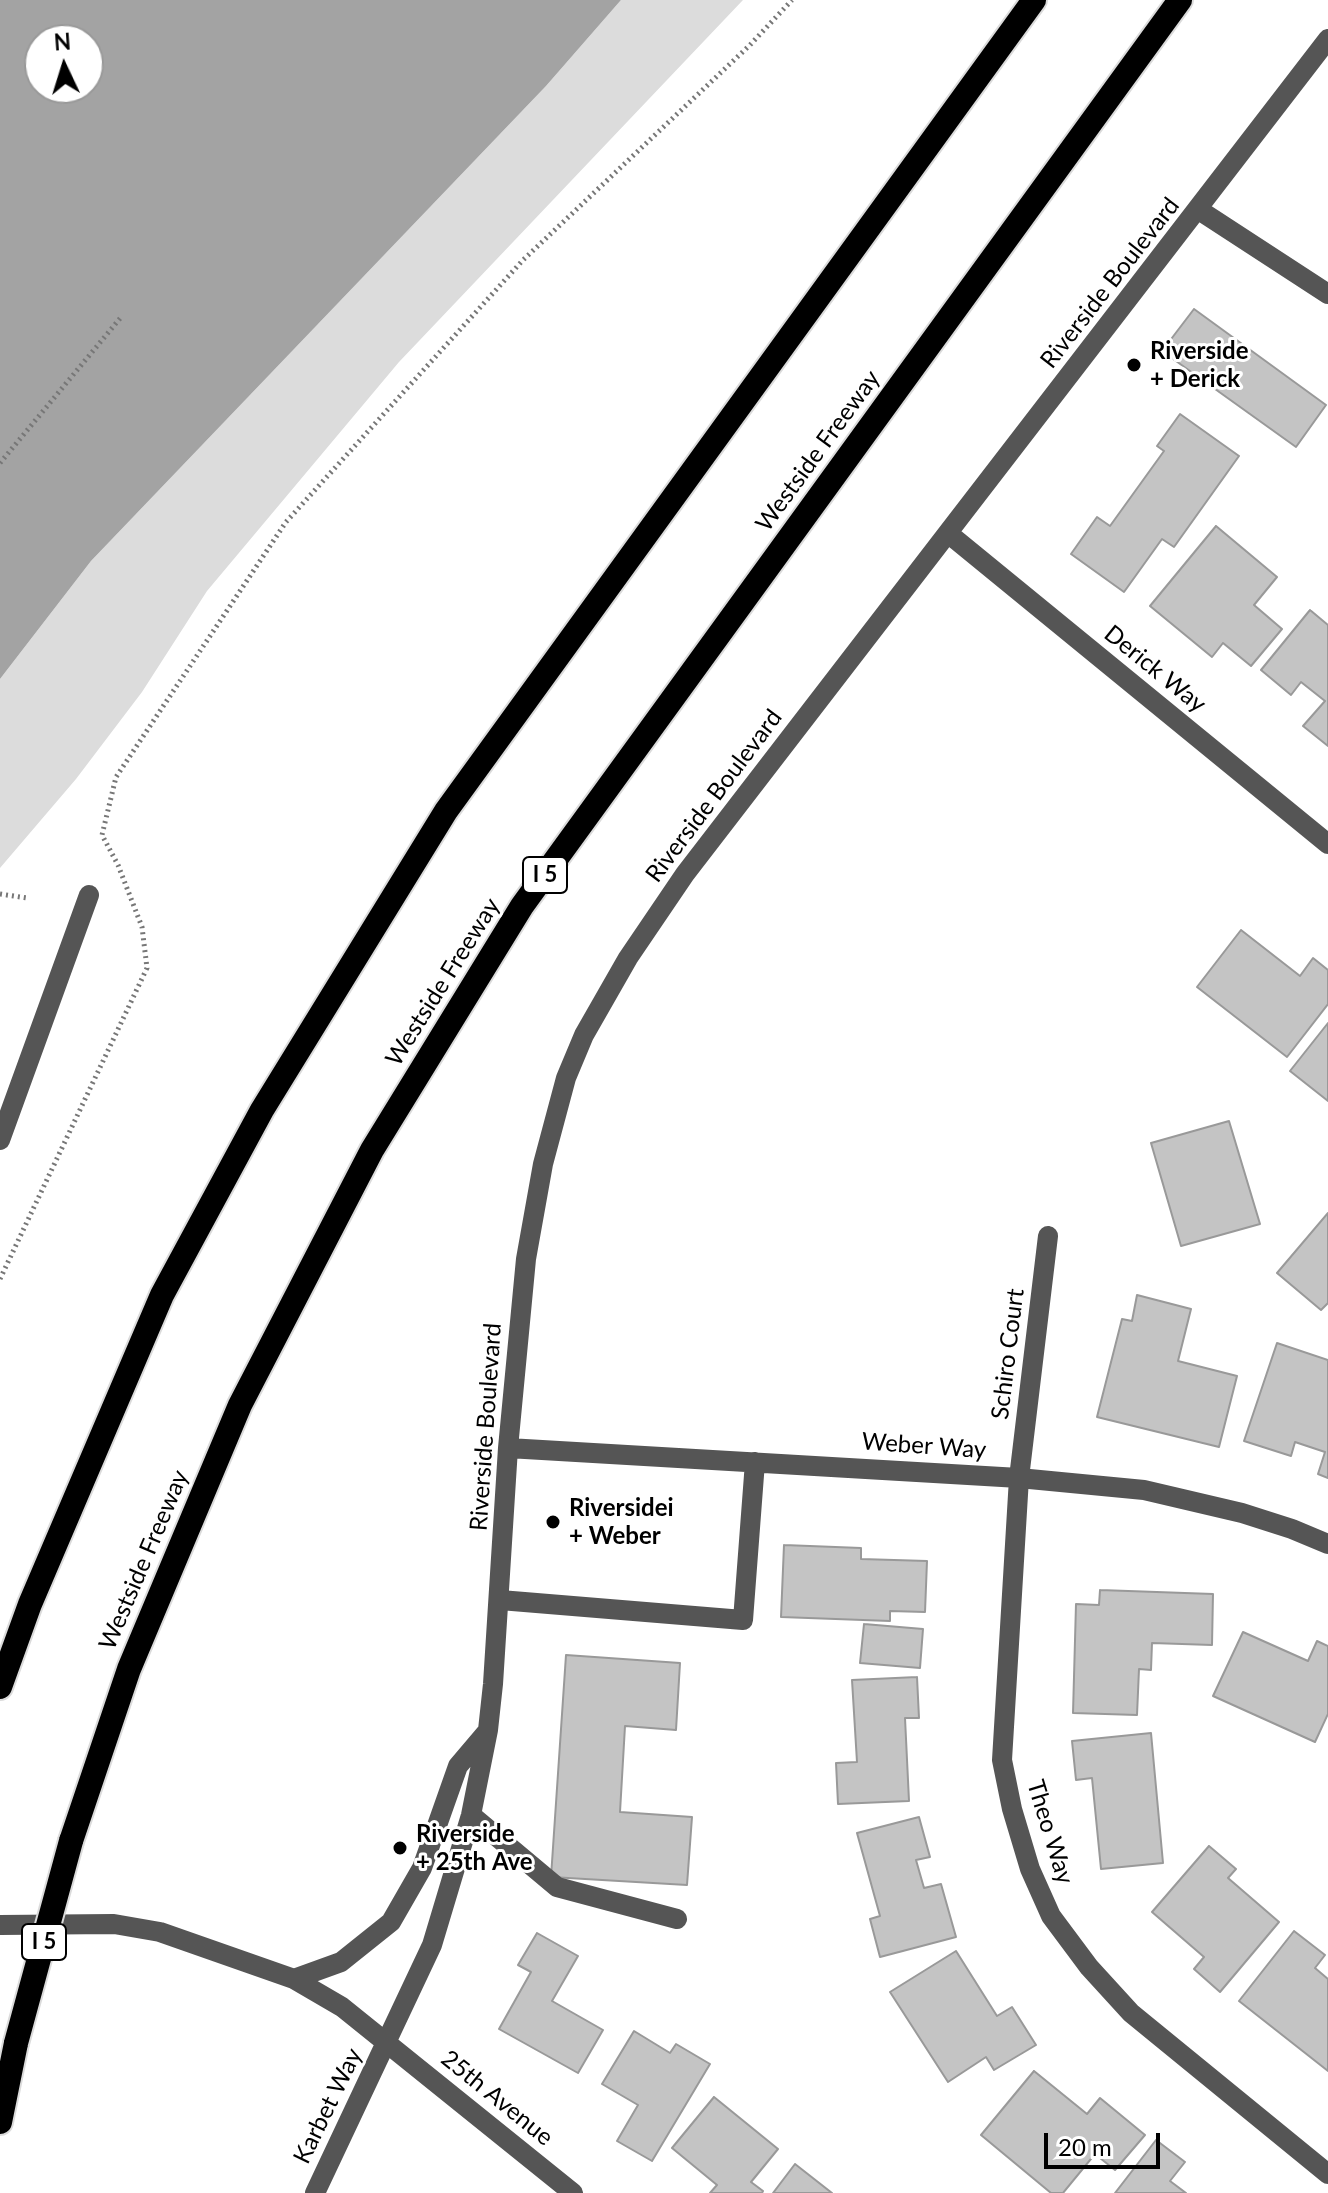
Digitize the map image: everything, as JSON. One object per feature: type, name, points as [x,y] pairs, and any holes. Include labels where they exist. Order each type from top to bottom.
[{"type":"highway","points":[[0,1687],[30,1604],[162,1295],[262,1110],[446,811],[1034,0]]},
{"type":"highway","name":"Westside Freeway","points":[[0,2122],[16,2043],[71,1841],[129,1669],[240,1405],[372,1150],[522,906],[1180,0]]},
{"type":"street","name":"Riverside Boulevard","points":[[388,2043],[432,1945],[471,1815],[488,1730],[500,1600],[508,1448],[526,1259],[543,1164],[566,1078],[584,1035],[628,958],[685,874],[1328,39]]},
{"type":"street","points":[[1199,210],[1328,294]]},
{"type":"street","name":"Derick Way","points":[[949,534],[1328,844]]},
{"type":"street","points":[[0,1140],[89,895]]},
{"type":"street","name":"Schiro Court","points":[[1019,1478],[1048,1236]]},
{"type":"street","name":"Weber Way","points":[[508,1448],[1019,1478],[1144,1490],[1242,1513],[1328,1544]]},
{"type":"street","points":[[500,1600],[743,1620],[755,1462]]},
{"type":"street","name":"Theo Way","points":[[1019,1478],[1002,1760],[1012,1809],[1030,1869],[1051,1916],[1089,1967],[1131,2013],[1328,2174]]},
{"type":"street","points":[[294,1979],[341,1962],[391,1922],[422,1868],[458,1766],[488,1730]]},
{"type":"street","points":[[471,1815],[557,1887],[677,1919]]},
{"type":"street","points":[[0,1925],[114,1924],[160,1932],[294,1979],[342,2007],[388,2043]]},
{"type":"street","name":"Karbet Way","points":[[315,2193],[388,2043]]},
{"type":"street","name":"25th Avenue","points":[[388,2043],[573,2193]]},
{"type":"path","points":[[0,1279],[147,968],[142,927],[118,865],[102,835],[116,777],[286,522],[523,260],[750,45],[792,0]]},
{"type":"path","points":[[0,463],[122,316]]},
{"type":"path","points":[[0,894],[27,898]]},
{"type":"shaded area","points":[[0,0],[621,0],[546,86],[91,561],[0,679]]},
{"type":"shaded area","points":[[621,0],[743,0],[399,362],[207,591],[142,692],[76,779],[0,868],[0,679],[91,561],[546,86]]},
{"type":"building","points":[[1194,309],[1326,405],[1296,447],[1162,351]]},
{"type":"building","points":[[1180,414],[1239,456],[1174,547],[1162,539],[1124,592],[1071,554],[1097,517],[1110,526],[1164,451],[1157,446]]},
{"type":"building","points":[[1216,526],[1277,577],[1254,605],[1282,629],[1251,666],[1223,643],[1212,657],[1150,606]]},
{"type":"building","points":[[1310,610],[1328,625],[1328,746],[1303,726],[1325,701],[1301,682],[1291,695],[1261,670]]},
{"type":"building","points":[[1241,930],[1300,976],[1313,958],[1328,970],[1328,1004],[1287,1057],[1197,987]]},
{"type":"building","points":[[1328,1023],[1328,1101],[1290,1071]]},
{"type":"building","points":[[1229,1121],[1260,1224],[1181,1246],[1151,1143]]},
{"type":"building","points":[[1328,1213],[1328,1303],[1321,1310],[1277,1273]]},
{"type":"building","points":[[1137,1295],[1191,1309],[1178,1361],[1237,1376],[1219,1447],[1097,1417],[1122,1319],[1132,1321]]},
{"type":"building","points":[[1277,1343],[1328,1360],[1328,1478],[1318,1474],[1325,1452],[1295,1442],[1291,1456],[1244,1441]]},
{"type":"building","points":[[784,1545],[861,1548],[861,1559],[927,1561],[925,1612],[890,1611],[890,1621],[781,1617]]},
{"type":"building","points":[[1100,1590],[1213,1594],[1212,1645],[1152,1643],[1151,1670],[1139,1669],[1137,1715],[1073,1713],[1076,1604],[1099,1605]]},
{"type":"building","points":[[864,1624],[923,1629],[920,1668],[860,1663]]},
{"type":"building","points":[[1243,1632],[1308,1661],[1317,1641],[1328,1646],[1328,1714],[1315,1742],[1213,1696]]},
{"type":"building","points":[[566,1655],[680,1663],[676,1730],[625,1726],[620,1812],[692,1817],[687,1885],[551,1877]]},
{"type":"building","points":[[917,1677],[919,1718],[905,1718],[909,1801],[838,1804],[836,1763],[857,1762],[852,1680]]},
{"type":"building","points":[[1151,1733],[1163,1863],[1101,1869],[1092,1778],[1076,1780],[1072,1741]]},
{"type":"building","points":[[919,1817],[930,1857],[916,1860],[924,1888],[941,1884],[956,1937],[880,1957],[870,1919],[880,1916],[857,1833]]},
{"type":"building","points":[[1209,1846],[1236,1869],[1228,1878],[1279,1922],[1220,1992],[1194,1969],[1204,1957],[1152,1912]]},
{"type":"building","points":[[1294,1931],[1325,1955],[1315,1968],[1328,1979],[1328,2071],[1239,2001]]},
{"type":"building","points":[[537,1933],[578,1956],[552,2001],[603,2030],[578,2073],[499,2029],[531,1972],[518,1965]]},
{"type":"building","points":[[956,1951],[997,2016],[1012,2007],[1036,2045],[994,2070],[986,2057],[948,2082],[890,1992]]},
{"type":"building","points":[[634,2031],[670,2053],[676,2044],[710,2064],[652,2161],[617,2141],[638,2105],[602,2084]]},
{"type":"building","points":[[1034,2071],[1087,2114],[1100,2098],[1145,2135],[1115,2170],[1095,2154],[1063,2193],[1051,2193],[981,2135]]},
{"type":"building","points":[[714,2097],[778,2149],[751,2182],[762,2193],[710,2193],[717,2185],[672,2148]]},
{"type":"building","points":[[1156,2140],[1185,2162],[1170,2181],[1186,2193],[1115,2193]]},
{"type":"building","points":[[795,2164],[832,2193],[773,2193]]},
{"type":"place","name":"Riverside + Derick","points":[[1134,365]]},
{"type":"place","name":"Riversidei + Weber","points":[[553,1522]]},
{"type":"place","name":"Riverside + 25th Ave","points":[[400,1848]]}]
